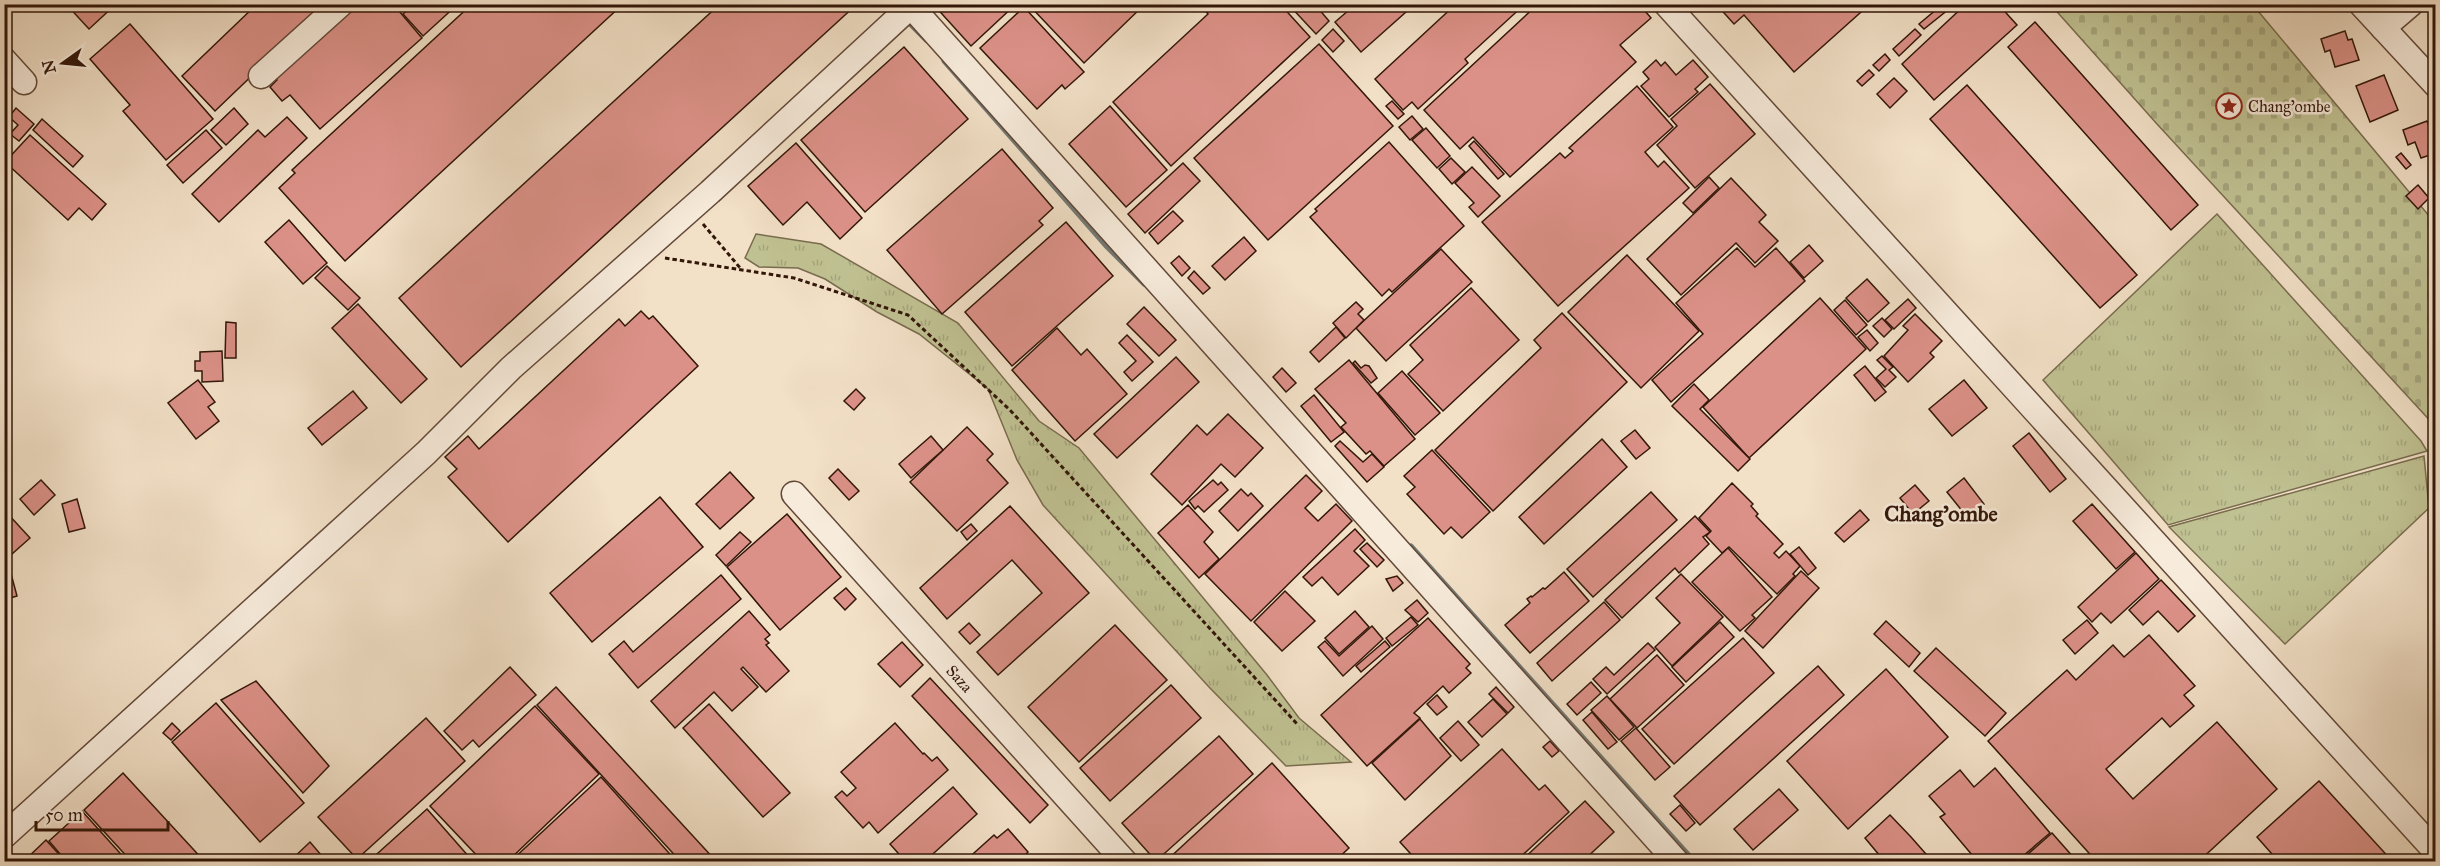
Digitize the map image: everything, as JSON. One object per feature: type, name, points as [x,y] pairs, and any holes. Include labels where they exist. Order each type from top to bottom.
[{"type":"street","points":[[261,76],[341,4]]},
{"type":"street","points":[[1666,4],[2436,852]]},
{"type":"street","points":[[2361,4],[2436,85]]},
{"type":"street","points":[[2383,28],[2411,4]]},
{"type":"street","points":[[4,835],[426,453],[511,368],[691,209],[907,8]]},
{"type":"street","points":[[4,835],[907,8]]},
{"type":"street","points":[[907,8],[1677,861]]},
{"type":"street","points":[[4,60],[24,82]]},
{"type":"street","name":"Saza","points":[[794,494],[1125,861]]},
{"type":"path","points":[[691,209],[742,270]]},
{"type":"path","points":[[640,254],[794,278],[908,315],[1010,410],[1298,725]]},
{"type":"green space","points":[[2051,5],[2253,5],[2435,223],[2435,426],[2157,124]]},
{"type":"green space","points":[[2217,214],[2421,441],[2427,451],[2168,525],[2043,380]]},
{"type":"green space","points":[[756,234],[821,244],[958,323],[1039,421],[1079,448],[1267,675],[1299,718],[1351,762],[1286,766],[1209,687],[1043,505],[1017,460],[988,389],[919,334],[877,312],[825,279],[798,268],[759,267],[745,258]]},
{"type":"green space","points":[[2424,456],[2429,508],[2285,644],[2169,527]]},
{"type":"building","points":[[66,4],[116,4],[89,29]]},
{"type":"building","points":[[257,4],[327,4],[215,111],[182,76]]},
{"type":"building","points":[[356,4],[393,4],[422,38],[320,129],[290,95],[282,101],[270,87],[277,80],[274,76]]},
{"type":"building","points":[[414,4],[458,4],[423,36],[403,14]]},
{"type":"building","points":[[472,4],[623,4],[345,261],[279,188],[295,173],[292,170]]},
{"type":"building","points":[[720,4],[857,4],[461,367],[399,298]]},
{"type":"building","points":[[933,4],[1016,4],[971,46]]},
{"type":"building","points":[[1028,4],[1145,4],[1084,63]]},
{"type":"building","points":[[1200,4],[1280,4],[1310,37],[1171,166],[1113,102],[1208,14]]},
{"type":"building","points":[[1288,4],[1319,4],[1317,7],[1329,21],[1316,34]]},
{"type":"building","points":[[1356,4],[1415,4],[1361,52],[1335,22]]},
{"type":"building","points":[[1456,4],[1525,4],[1465,59],[1468,63],[1418,109],[1412,102],[1403,110],[1375,79]]},
{"type":"building","points":[[1538,4],[1639,4],[1651,18],[1620,45],[1636,62],[1510,177],[1473,137],[1460,149],[1424,110]]},
{"type":"building","points":[[1716,4],[1870,4],[1794,72],[1744,15],[1734,24]]},
{"type":"building","points":[[1943,4],[1949,9],[1924,29],[1919,24]]},
{"type":"building","points":[[1966,4],[1998,4],[2017,25],[1934,100],[1902,64]]},
{"type":"building","points":[[1024,7],[1084,72],[1065,89],[1062,85],[1037,109],[980,48]]},
{"type":"building","points":[[2035,22],[2198,205],[2171,230],[2008,47]]},
{"type":"building","points":[[130,24],[213,119],[166,160],[123,111],[130,105],[90,59]]},
{"type":"building","points":[[1333,29],[1344,41],[1333,52],[1322,40]]},
{"type":"building","points":[[1915,29],[1921,35],[1899,56],[1893,49]]},
{"type":"building","points":[[2345,31],[2348,40],[2352,39],[2359,60],[2335,67],[2330,50],[2325,52],[2321,39]]},
{"type":"building","points":[[1319,44],[1393,126],[1268,240],[1194,158]]},
{"type":"building","points":[[904,47],[968,119],[865,212],[801,140]]},
{"type":"building","points":[[1885,54],[1890,60],[1879,71],[1873,65]]},
{"type":"building","points":[[1656,60],[1661,66],[1665,62],[1676,75],[1693,60],[1708,77],[1695,89],[1698,92],[1669,117],[1641,86],[1649,79],[1643,72]]},
{"type":"building","points":[[1869,70],[1874,75],[1862,86],[1857,81]]},
{"type":"building","points":[[2384,75],[2398,110],[2370,122],[2356,86]]},
{"type":"building","points":[[1894,78],[1907,91],[1890,108],[1877,94]]},
{"type":"building","points":[[1710,84],[1755,134],[1695,188],[1657,145],[1677,126],[1671,119]]},
{"type":"building","points":[[1967,85],[2137,275],[2100,308],[1930,119]]},
{"type":"building","points":[[1637,86],[1673,127],[1645,152],[1658,167],[1664,161],[1689,188],[1558,306],[1482,222],[1560,153],[1565,158],[1573,151],[1569,148]]},
{"type":"building","points":[[1392,101],[1404,114],[1398,119],[1386,106]]},
{"type":"building","points":[[1110,106],[1167,170],[1126,207],[1069,144]]},
{"type":"building","points":[[16,108],[34,124],[19,141],[10,134],[18,125],[9,117]]},
{"type":"building","points":[[234,108],[248,124],[226,145],[211,130]]},
{"type":"building","points":[[1412,116],[1423,129],[1410,140],[1399,127]]},
{"type":"building","points":[[287,117],[307,138],[219,222],[192,194],[258,130],[265,137]]},
{"type":"building","points":[[42,119],[83,156],[73,167],[33,130]]},
{"type":"building","points":[[2427,121],[2436,144],[2436,153],[2421,158],[2415,142],[2408,145],[2403,130]]},
{"type":"building","points":[[1426,128],[1450,156],[1437,168],[1412,140]]},
{"type":"building","points":[[206,130],[222,148],[183,183],[167,165]]},
{"type":"building","points":[[30,135],[106,204],[92,220],[79,208],[68,220],[5,162]]},
{"type":"building","points":[[1474,141],[1504,174],[1498,179],[1469,146]]},
{"type":"building","points":[[1389,142],[1464,226],[1392,292],[1389,289],[1382,296],[1310,217],[1317,211],[1315,209]]},
{"type":"building","points":[[796,143],[862,218],[840,239],[807,202],[783,225],[748,186]]},
{"type":"building","points":[[1002,149],[1053,208],[1039,221],[1043,225],[942,314],[887,250]]},
{"type":"building","points":[[2401,153],[2411,165],[2406,169],[2396,157]]},
{"type":"building","points":[[1451,158],[1465,172],[1452,184],[1439,169]]},
{"type":"building","points":[[1183,163],[1200,181],[1145,233],[1128,214]]},
{"type":"building","points":[[1472,167],[1500,196],[1478,217],[1469,207],[1474,203],[1455,183]]},
{"type":"building","points":[[1709,177],[1719,188],[1693,213],[1683,203]]},
{"type":"building","points":[[1731,178],[1766,215],[1759,222],[1778,241],[1755,263],[1736,243],[1681,295],[1647,259]]},
{"type":"building","points":[[2418,185],[2429,198],[2418,209],[2406,196]]},
{"type":"building","points":[[1173,211],[1183,221],[1158,244],[1149,233]]},
{"type":"building","points":[[289,220],[327,263],[303,284],[265,242]]},
{"type":"building","points":[[1066,222],[1113,276],[1012,366],[965,312]]},
{"type":"building","points":[[1244,237],[1256,251],[1225,280],[1212,266]]},
{"type":"building","points":[[1809,245],[1823,261],[1804,278],[1790,262]]},
{"type":"building","points":[[1737,248],[1755,267],[1776,248],[1805,281],[1671,402],[1652,380],[1703,334],[1676,303]]},
{"type":"building","points":[[1441,249],[1472,282],[1386,361],[1356,328]]},
{"type":"building","points":[[1627,255],[1699,331],[1641,388],[1568,312]]},
{"type":"building","points":[[1179,256],[1190,268],[1182,276],[1171,263]]},
{"type":"building","points":[[327,266],[360,298],[348,310],[315,278]]},
{"type":"building","points":[[1194,271],[1210,288],[1203,294],[1188,278]]},
{"type":"building","points":[[1867,279],[1889,303],[1868,322],[1846,298]]},
{"type":"building","points":[[1471,288],[1519,340],[1443,411],[1408,374],[1423,360],[1410,345]]},
{"type":"building","points":[[1820,298],[1866,349],[1749,458],[1703,407]]},
{"type":"building","points":[[1908,299],[1916,308],[1894,329],[1885,320]]},
{"type":"building","points":[[1845,300],[1867,325],[1856,335],[1834,310]]},
{"type":"building","points":[[1356,302],[1363,309],[1358,314],[1364,320],[1346,338],[1333,323]]},
{"type":"building","points":[[358,304],[427,379],[401,403],[332,328]]},
{"type":"building","points":[[1144,307],[1176,340],[1159,356],[1127,324]]},
{"type":"building","points":[[641,311],[649,319],[653,316],[698,366],[508,542],[448,477],[457,469],[445,457],[468,436],[479,449],[619,319],[625,326]]},
{"type":"building","points":[[1562,313],[1627,382],[1493,511],[1435,450],[1541,348],[1534,340]]},
{"type":"building","points":[[1915,314],[1942,341],[1930,353],[1934,357],[1908,382],[1884,356],[1908,330],[1903,326]]},
{"type":"building","points":[[1882,318],[1892,329],[1884,337],[1873,326]]},
{"type":"building","points":[[226,322],[236,323],[236,358],[225,358]]},
{"type":"building","points":[[1336,327],[1345,338],[1319,362],[1310,352]]},
{"type":"building","points":[[1057,328],[1081,355],[1087,349],[1127,394],[1075,441],[1012,370]]},
{"type":"building","points":[[1867,330],[1878,343],[1870,351],[1858,337]]},
{"type":"building","points":[[1127,335],[1153,362],[1132,381],[1124,372],[1136,361],[1119,343]]},
{"type":"building","points":[[222,351],[223,381],[202,382],[202,371],[195,371],[195,361],[200,361],[200,352]]},
{"type":"building","points":[[1882,356],[1893,367],[1889,370],[1896,377],[1885,387],[1876,378],[1886,369],[1877,360]]},
{"type":"building","points":[[1176,357],[1199,382],[1117,458],[1094,434]]},
{"type":"building","points":[[1349,360],[1415,439],[1384,466],[1370,451],[1366,454],[1341,427],[1346,423],[1315,389]]},
{"type":"building","points":[[1355,361],[1361,368],[1365,365],[1369,366],[1377,378],[1371,383],[1353,363]]},
{"type":"building","points":[[1865,366],[1886,392],[1875,401],[1854,375]]},
{"type":"building","points":[[1282,368],[1296,383],[1286,392],[1273,377]]},
{"type":"building","points":[[1402,371],[1440,413],[1415,435],[1378,393]]},
{"type":"building","points":[[198,380],[215,402],[208,407],[219,421],[196,439],[168,403]]},
{"type":"building","points":[[1964,380],[1987,408],[1952,436],[1929,409]]},
{"type":"building","points":[[1694,384],[1709,400],[1700,409],[1750,459],[1738,471],[1672,406]]},
{"type":"building","points":[[856,389],[865,398],[854,410],[844,401]]},
{"type":"building","points":[[353,391],[367,408],[322,445],[308,428]]},
{"type":"building","points":[[1314,395],[1344,432],[1331,442],[1301,406]]},
{"type":"building","points":[[1228,414],[1263,448],[1235,477],[1221,464],[1182,505],[1151,474],[1197,425],[1207,435]]},
{"type":"building","points":[[967,427],[993,454],[987,460],[1008,483],[957,531],[910,482]]},
{"type":"building","points":[[1635,430],[1650,448],[1636,459],[1621,441]]},
{"type":"building","points":[[2029,433],[2066,479],[2050,492],[2013,446]]},
{"type":"building","points":[[931,436],[943,450],[911,478],[899,464]]},
{"type":"building","points":[[1602,439],[1627,467],[1544,544],[1519,517]]},
{"type":"building","points":[[1340,441],[1363,462],[1372,454],[1384,467],[1367,482],[1335,446]]},
{"type":"building","points":[[1432,450],[1490,512],[1462,538],[1451,527],[1444,534],[1407,494],[1415,487],[1404,476]]},
{"type":"building","points":[[838,469],[859,491],[849,500],[829,478]]},
{"type":"building","points":[[730,472],[754,498],[720,529],[696,504]]},
{"type":"building","points":[[1306,475],[1322,491],[1305,508],[1318,521],[1336,504],[1352,521],[1251,621],[1205,574]]},
{"type":"building","points":[[1964,478],[1984,504],[1967,517],[1947,492]]},
{"type":"building","points":[[41,480],[55,495],[34,515],[20,499]]},
{"type":"building","points":[[1213,480],[1218,485],[1221,482],[1228,490],[1204,512],[1198,506],[1195,509],[1189,501]]},
{"type":"building","points":[[1732,483],[1753,504],[1751,506],[1758,514],[1756,516],[1783,544],[1774,553],[1779,558],[1786,551],[1800,566],[1793,574],[1795,576],[1777,594],[1729,547],[1722,553],[1706,536],[1711,531],[1699,518]]},
{"type":"building","points":[[1915,485],[1929,501],[1913,514],[1900,498]]},
{"type":"building","points":[[1241,489],[1248,496],[1251,493],[1263,506],[1238,531],[1219,511]]},
{"type":"building","points":[[1651,492],[1677,520],[1593,597],[1567,569]]},
{"type":"building","points":[[660,497],[703,547],[592,642],[550,593]]},
{"type":"building","points":[[77,499],[85,528],[69,532],[62,504]]},
{"type":"building","points":[[2092,504],[2135,552],[2116,569],[2073,521]]},
{"type":"building","points":[[1188,505],[1213,532],[1204,542],[1219,559],[1199,578],[1158,533]]},
{"type":"building","points":[[1010,506],[1089,593],[998,675],[977,652],[1042,593],[1012,560],[947,619],[920,588]]},
{"type":"building","points":[[1860,510],[1869,520],[1844,542],[1835,533]]},
{"type":"building","points":[[8,514],[30,538],[4,561],[4,517]]},
{"type":"building","points":[[787,514],[841,577],[780,630],[727,567]]},
{"type":"building","points":[[1695,516],[1710,532],[1703,537],[1709,544],[1679,573],[1675,568],[1622,618],[1605,600]]},
{"type":"building","points":[[971,524],[977,531],[967,540],[961,532]]},
{"type":"building","points":[[1355,529],[1365,540],[1354,551],[1369,566],[1338,595],[1322,577],[1312,586],[1303,577]]},
{"type":"building","points":[[740,532],[751,542],[726,566],[716,555]]},
{"type":"building","points":[[1367,543],[1384,560],[1377,567],[1360,549]]},
{"type":"building","points":[[1799,547],[1816,568],[1808,575],[1790,554]]},
{"type":"building","points":[[1728,548],[1772,597],[1752,615],[1755,618],[1740,631],[1692,582]]},
{"type":"building","points":[[2136,553],[2159,579],[2111,623],[2101,613],[2092,622],[2078,607]]},
{"type":"building","points":[[10,570],[17,596],[4,600],[4,571]]},
{"type":"building","points":[[1801,571],[1819,588],[1763,648],[1745,631]]},
{"type":"building","points":[[1564,572],[1589,601],[1530,653],[1505,625],[1530,603],[1527,599],[1543,588],[1545,589]]},
{"type":"building","points":[[1681,574],[1723,617],[1672,666],[1655,647],[1680,623],[1656,598]]},
{"type":"building","points":[[721,575],[741,599],[638,688],[609,654],[624,641],[633,652]]},
{"type":"building","points":[[1397,576],[1403,583],[1393,591],[1386,579]]},
{"type":"building","points":[[2161,580],[2195,616],[2178,632],[2158,611],[2143,625],[2129,610]]},
{"type":"building","points":[[846,588],[856,599],[845,610],[834,598]]},
{"type":"building","points":[[1285,591],[1315,621],[1282,651],[1254,622]]},
{"type":"building","points":[[1417,600],[1428,613],[1418,622],[1405,610]]},
{"type":"building","points":[[1604,602],[1620,620],[1552,681],[1537,663]]},
{"type":"building","points":[[749,611],[770,635],[765,639],[769,643],[766,645],[789,671],[766,692],[743,667],[741,669],[758,687],[732,711],[714,692],[675,728],[651,701]]},
{"type":"building","points":[[1355,611],[1369,627],[1339,654],[1325,638]]},
{"type":"building","points":[[1411,617],[1418,625],[1392,646],[1386,638]]},
{"type":"building","points":[[1428,618],[1470,664],[1466,668],[1471,673],[1449,693],[1443,686],[1414,713],[1420,718],[1367,766],[1321,715]]},
{"type":"building","points":[[2087,620],[2098,633],[2075,654],[2063,640]]},
{"type":"building","points":[[1886,621],[1920,653],[1909,667],[1874,634]]},
{"type":"building","points":[[1720,622],[1734,637],[1686,682],[1672,667]]},
{"type":"building","points":[[969,623],[980,635],[970,644],[959,632]]},
{"type":"building","points":[[1115,625],[1167,680],[1079,762],[1028,707]]},
{"type":"building","points":[[1372,626],[1383,639],[1343,676],[1318,647],[1325,641],[1339,656]]},
{"type":"building","points":[[2149,635],[2195,686],[2184,695],[2194,706],[2170,727],[2162,718],[2106,769],[2133,799],[2217,722],[2277,789],[2198,862],[2097,862],[1988,741],[2067,670],[2076,680],[2113,645],[2124,657]]},
{"type":"building","points":[[1743,638],[1774,673],[1674,764],[1642,729]]},
{"type":"building","points":[[1385,641],[1390,647],[1361,672],[1356,666]]},
{"type":"building","points":[[902,642],[923,665],[900,687],[878,664]]},
{"type":"building","points":[[1648,643],[1655,650],[1607,694],[1593,679],[1606,667],[1614,675]]},
{"type":"building","points":[[1936,648],[2006,713],[1985,736],[1914,671]]},
{"type":"building","points":[[1657,655],[1684,685],[1637,728],[1610,699]]},
{"type":"building","points":[[1818,666],[1844,695],[1700,825],[1674,796]]},
{"type":"building","points":[[510,667],[536,695],[479,747],[473,740],[462,750],[444,731]]},
{"type":"building","points":[[1886,669],[1948,737],[1848,829],[1787,761]]},
{"type":"building","points":[[930,678],[1048,805],[1030,823],[912,696]]},
{"type":"building","points":[[256,681],[329,766],[303,793],[221,700]]},
{"type":"building","points":[[1591,682],[1601,693],[1577,715],[1567,704]]},
{"type":"building","points":[[1171,685],[1201,718],[1110,801],[1080,768]]},
{"type":"building","points":[[556,687],[715,860],[713,862],[681,862],[537,705]]},
{"type":"building","points":[[1496,687],[1514,707],[1508,713],[1489,694]]},
{"type":"building","points":[[1437,695],[1447,707],[1437,715],[1427,704]]},
{"type":"building","points":[[1607,696],[1634,727],[1619,740],[1591,710]]},
{"type":"building","points":[[1493,699],[1507,714],[1482,737],[1468,722]]},
{"type":"building","points":[[216,703],[304,803],[260,842],[172,742]]},
{"type":"building","points":[[709,704],[790,793],[763,817],[683,728]]},
{"type":"building","points":[[535,706],[599,774],[507,862],[483,862],[430,806]]},
{"type":"building","points":[[1592,712],[1617,742],[1608,749],[1583,720]]},
{"type":"building","points":[[426,718],[465,761],[357,859],[318,817]]},
{"type":"building","points":[[1420,719],[1451,756],[1405,800],[1372,763]]},
{"type":"building","points":[[1458,721],[1479,745],[1461,761],[1440,738]]},
{"type":"building","points":[[172,723],[180,731],[171,740],[163,733]]},
{"type":"building","points":[[895,723],[923,754],[932,761],[937,757],[948,770],[878,833],[869,822],[863,828],[835,797],[842,791],[847,796],[856,788],[841,772]]},
{"type":"building","points":[[1636,728],[1670,767],[1655,780],[1621,741]]},
{"type":"building","points":[[1219,736],[1253,774],[1156,861],[1122,823]]},
{"type":"building","points":[[1550,741],[1559,751],[1552,757],[1543,747]]},
{"type":"building","points":[[1502,749],[1539,790],[1545,785],[1569,812],[1515,862],[1418,862],[1400,842]]},
{"type":"building","points":[[1272,763],[1349,848],[1334,862],[1165,862]]},
{"type":"building","points":[[1995,768],[2050,833],[2016,862],[1978,862],[1940,817],[1945,814],[1929,796],[1960,770],[1974,787]]},
{"type":"building","points":[[123,773],[205,862],[132,862],[84,810]]},
{"type":"building","points":[[601,777],[677,862],[510,862]]},
{"type":"building","points":[[2319,781],[2393,862],[2279,862],[2257,837]]},
{"type":"building","points":[[953,787],[977,814],[924,862],[906,862],[890,844]]},
{"type":"building","points":[[1779,789],[1798,810],[1753,850],[1734,829]]},
{"type":"building","points":[[1585,801],[1614,832],[1582,862],[1520,862]]},
{"type":"building","points":[[1680,805],[1695,823],[1686,831],[1670,814]]},
{"type":"building","points":[[427,809],[470,858],[466,862],[368,862]]},
{"type":"building","points":[[82,811],[128,862],[67,862],[49,841]]},
{"type":"building","points":[[1890,815],[1933,862],[1885,862],[1865,838]]},
{"type":"building","points":[[1008,829],[1028,852],[1019,862],[964,862],[994,835],[997,838]]},
{"type":"building","points":[[2052,833],[2074,858],[2069,862],[2019,862]]},
{"type":"building","points":[[46,840],[66,862],[23,862]]},
{"type":"building","points":[[310,842],[327,862],[289,862]]},
{"type":"waterway","points":[[905,19],[926,40]]},
{"type":"waterway","points":[[944,61],[1107,247],[1144,284]]},
{"type":"waterway","points":[[1411,546],[1695,862]]},
{"type":"place","name":"Chang'ombe","points":[[2229,106]]},
{"type":"district","name":"Chang'ombe","points":[[1941,513]]}]
